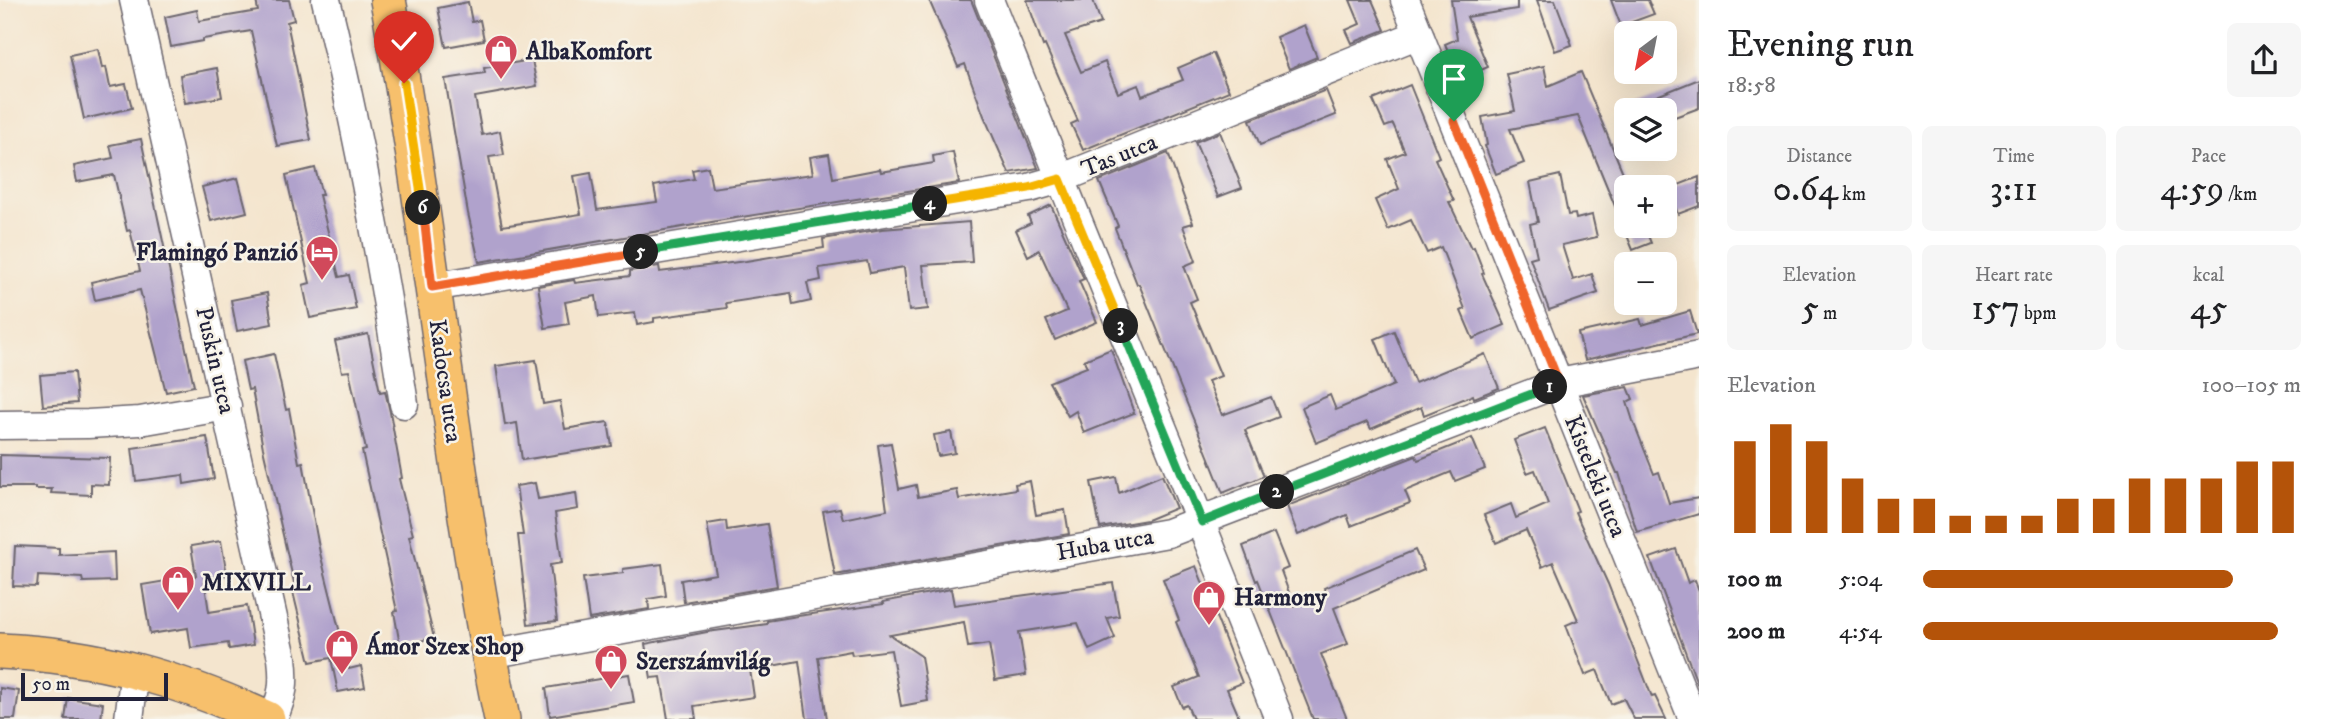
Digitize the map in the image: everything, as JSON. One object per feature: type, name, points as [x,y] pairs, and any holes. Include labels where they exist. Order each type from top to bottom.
[{"type":"main road","name":"Kadocsa utca","points":[[388,0],[426,227],[432,287],[496,686]]},
{"type":"main road","points":[[0,652],[47,654],[135,670],[216,696],[267,719]]},
{"type":"main road","points":[[479,719],[496,686]]},
{"type":"street","name":"Puskin utca","points":[[134,0],[282,658],[283,696],[273,719]]},
{"type":"street","name":"Kadocsa utca","points":[[326,0],[349,95],[383,264],[404,404]]},
{"type":"street","points":[[989,0],[1202,522],[1279,719]]},
{"type":"street","name":"Kisteleki utca","points":[[1405,0],[1693,719]]},
{"type":"street","name":"Tas utca","points":[[432,287],[1029,188],[1060,179],[1419,34]]},
{"type":"street","name":"Huba utca","points":[[496,686],[1147,537],[1202,522],[1559,383],[1699,356]]},
{"type":"street","points":[[0,425],[127,422],[227,406]]},
{"type":"street","points":[[128,719],[135,670]]},
{"type":"building","points":[[256,0],[289,0],[294,20],[287,22],[311,140],[277,146],[251,31],[171,47],[165,17],[197,10],[199,21],[258,11]]},
{"type":"building","points":[[929,0],[971,0],[1038,168],[1009,173],[965,64],[958,67]]},
{"type":"building","points":[[1027,0],[1093,0],[1101,23],[1065,35],[1081,72],[1105,62],[1118,93],[1138,85],[1142,96],[1183,80],[1178,68],[1213,53],[1229,91],[1083,150],[1071,124],[1078,121],[1045,45],[1043,46]]},
{"type":"building","points":[[1350,0],[1372,0],[1385,30],[1352,43],[1346,30],[1360,24]]},
{"type":"building","points":[[1451,0],[1517,0],[1517,9],[1467,17],[1488,67],[1460,79],[1445,44],[1457,39]]},
{"type":"building","points":[[1537,0],[1555,0],[1572,45],[1555,51]]},
{"type":"building","points":[[1611,0],[1648,0],[1654,14],[1635,21],[1619,21]]},
{"type":"building","points":[[468,2],[472,22],[480,20],[484,40],[446,47],[438,8]]},
{"type":"building","points":[[1304,25],[1317,57],[1289,69],[1276,37]]},
{"type":"building","points":[[98,49],[102,68],[106,67],[110,87],[126,84],[132,108],[84,119],[70,55]]},
{"type":"building","points":[[532,60],[537,86],[475,97],[482,135],[500,131],[504,155],[489,157],[502,226],[581,214],[574,176],[591,173],[597,210],[657,202],[654,186],[694,179],[692,170],[708,167],[712,188],[813,174],[810,157],[829,154],[833,178],[934,163],[933,156],[953,152],[959,183],[479,262],[445,79],[485,73],[484,68]]},
{"type":"building","points":[[1544,66],[1548,86],[1581,72],[1614,151],[1614,161],[1618,161],[1624,175],[1614,175],[1614,204],[1578,116],[1510,129],[1524,163],[1496,174],[1485,146],[1482,117],[1515,111],[1507,74]]},
{"type":"building","points":[[217,68],[222,97],[185,103],[180,75]]},
{"type":"building","points":[[1699,79],[1699,108],[1677,116],[1677,98],[1652,98]]},
{"type":"building","points":[[1410,85],[1439,157],[1435,159],[1454,201],[1449,202],[1471,248],[1474,247],[1484,273],[1482,274],[1505,325],[1473,339],[1461,311],[1465,309],[1441,247],[1427,253],[1411,220],[1388,230],[1375,200],[1399,189],[1387,159],[1405,152],[1393,124],[1385,127],[1373,100]]},
{"type":"building","points":[[1326,90],[1336,115],[1260,145],[1250,120]]},
{"type":"building","points":[[1220,132],[1242,188],[1218,197],[1195,142]]},
{"type":"building","points":[[141,139],[194,386],[166,392],[140,290],[95,300],[91,282],[140,271],[114,175],[77,182],[74,166],[113,158],[110,145]]},
{"type":"building","points":[[1168,153],[1193,223],[1183,226],[1196,261],[1184,266],[1197,299],[1190,302],[1221,376],[1208,381],[1222,415],[1271,397],[1279,417],[1245,430],[1264,476],[1223,493],[1137,284],[1115,228],[1118,226],[1099,181]]},
{"type":"building","points":[[315,168],[339,277],[349,275],[356,309],[310,318],[303,285],[310,283],[286,175]]},
{"type":"building","points":[[1560,175],[1568,215],[1575,214],[1576,219],[1592,215],[1597,237],[1562,245],[1573,280],[1592,274],[1598,293],[1549,310],[1530,258],[1537,256],[1530,224],[1538,222],[1530,182]]},
{"type":"building","points":[[1699,177],[1699,206],[1678,214],[1677,186]]},
{"type":"building","points":[[238,178],[247,212],[211,221],[202,187]]},
{"type":"building","points":[[1051,205],[1084,279],[1079,281],[1097,322],[1055,340],[1046,320],[1067,311],[1039,250],[1028,256],[1016,230],[1031,223],[1028,216]]},
{"type":"building","points":[[969,222],[972,262],[923,265],[928,309],[909,311],[904,267],[870,273],[867,261],[819,268],[821,280],[807,283],[811,301],[793,305],[791,293],[726,303],[727,308],[654,318],[654,322],[637,325],[635,313],[599,317],[596,296],[565,302],[569,324],[545,328],[538,286],[630,276],[630,271],[659,266],[660,272],[746,261],[824,248],[823,239],[882,229]]},
{"type":"building","points":[[1628,238],[1649,238],[1651,243],[1633,250]]},
{"type":"building","points":[[267,293],[272,324],[237,331],[231,300]]},
{"type":"building","points":[[1690,311],[1697,334],[1585,360],[1578,333],[1640,319],[1642,325]]},
{"type":"building","points":[[1394,331],[1415,383],[1485,354],[1499,388],[1474,398],[1473,395],[1424,415],[1421,407],[1371,429],[1367,422],[1316,443],[1302,407],[1330,395],[1336,410],[1394,385],[1375,339]]},
{"type":"building","points":[[368,334],[380,392],[385,391],[390,412],[402,478],[399,479],[413,535],[409,536],[434,638],[400,645],[394,612],[397,611],[362,451],[366,450],[349,371],[342,372],[335,341]]},
{"type":"building","points":[[1111,349],[1134,413],[1084,433],[1076,411],[1068,416],[1049,382],[1087,367],[1084,360]]},
{"type":"building","points":[[274,354],[286,410],[289,409],[299,463],[303,462],[320,553],[349,669],[361,666],[365,687],[338,692],[331,658],[310,662],[292,588],[295,587],[252,389],[248,390],[242,361]]},
{"type":"building","points":[[536,360],[543,404],[560,401],[565,429],[608,422],[612,446],[522,460],[517,423],[505,425],[496,366]]},
{"type":"building","points":[[74,372],[77,403],[43,406],[40,375]]},
{"type":"building","points":[[1628,387],[1633,399],[1627,402],[1633,421],[1654,474],[1659,472],[1669,503],[1699,498],[1699,514],[1637,532],[1619,473],[1583,395]]},
{"type":"building","points":[[1545,428],[1578,511],[1575,512],[1608,584],[1652,697],[1655,696],[1666,719],[1634,719],[1624,699],[1611,704],[1597,670],[1585,675],[1566,625],[1578,620],[1553,562],[1542,567],[1526,530],[1496,543],[1484,515],[1511,504],[1516,518],[1548,504],[1535,470],[1527,473],[1514,440]]},
{"type":"building","points":[[951,432],[955,453],[938,456],[934,435]]},
{"type":"building","points":[[207,437],[214,479],[184,484],[183,475],[136,481],[132,448]]},
{"type":"building","points":[[1472,438],[1485,469],[1455,481],[1451,472],[1405,491],[1410,503],[1351,526],[1347,515],[1298,535],[1287,506],[1416,456],[1418,460]]},
{"type":"building","points":[[891,443],[899,489],[916,485],[918,497],[957,490],[959,499],[1016,489],[1015,484],[1030,481],[1036,515],[1065,510],[1069,534],[835,575],[823,511],[840,508],[843,519],[887,510],[878,445]]},
{"type":"building","points":[[0,455],[110,458],[109,485],[91,484],[91,495],[51,493],[52,489],[35,487],[0,487]]},
{"type":"building","points":[[1162,475],[1176,508],[1147,520],[1100,528],[1091,482],[1116,477],[1119,493]]},
{"type":"building","points":[[535,483],[538,499],[576,493],[578,509],[555,513],[562,563],[550,565],[557,621],[528,624],[518,535],[523,535],[516,486]]},
{"type":"building","points":[[726,521],[727,530],[767,524],[777,586],[684,602],[681,580],[716,574],[707,524]]},
{"type":"building","points":[[1274,533],[1288,568],[1281,571],[1294,606],[1326,593],[1324,588],[1415,550],[1424,570],[1334,608],[1348,644],[1321,654],[1347,719],[1313,719],[1258,580],[1256,581],[1243,546]]},
{"type":"building","name":"MIXVILL","points":[[221,541],[227,575],[204,579],[209,612],[247,606],[253,645],[229,649],[228,643],[191,648],[188,628],[150,634],[142,585],[196,576],[191,546]]},
{"type":"building","points":[[15,546],[59,548],[59,555],[114,552],[115,581],[83,582],[82,578],[38,576],[37,587],[13,586]]},
{"type":"building","points":[[1676,549],[1688,583],[1695,580],[1699,591],[1699,688],[1650,558]]},
{"type":"building","points":[[662,564],[666,596],[648,599],[649,609],[589,619],[583,578]]},
{"type":"building","points":[[1196,566],[1242,683],[1227,689],[1240,719],[1193,719],[1187,705],[1182,707],[1174,687],[1199,677],[1176,622],[1179,620],[1163,579]]},
{"type":"building","points":[[1113,583],[1119,616],[1107,618],[1115,638],[1089,650],[1078,623],[1019,632],[1026,675],[995,680],[989,644],[968,647],[964,622],[890,635],[921,656],[928,701],[901,706],[891,650],[852,655],[851,651],[818,657],[827,719],[807,719],[799,661],[750,670],[754,697],[694,706],[696,719],[668,719],[661,677],[651,678],[645,644],[767,624],[767,621],[884,604],[883,602],[951,589],[954,605]]},
{"type":"building","points":[[629,674],[634,702],[550,716],[546,688]]},
{"type":"building","points":[[0,688],[19,691],[15,719],[0,719]]},
{"type":"building","points":[[68,698],[103,703],[101,719],[65,719]]},
{"type":"place","name":"AlbaKomfort","points":[[501,81]]},
{"type":"place","name":"Flamingó Panzió","points":[[322,282]]},
{"type":"place","name":"MIXVILL","points":[[178,612]]},
{"type":"place","name":"Harmony","points":[[1209,627]]},
{"type":"place","name":"Ámor Szex Shop","points":[[342,676]]},
{"type":"place","name":"Szerszámvilág","points":[[611,691]]},
{"type":"route","points":[[404,83],[432,287],[1029,188],[1060,179],[1202,522],[1559,383],[1454,121]]}]
